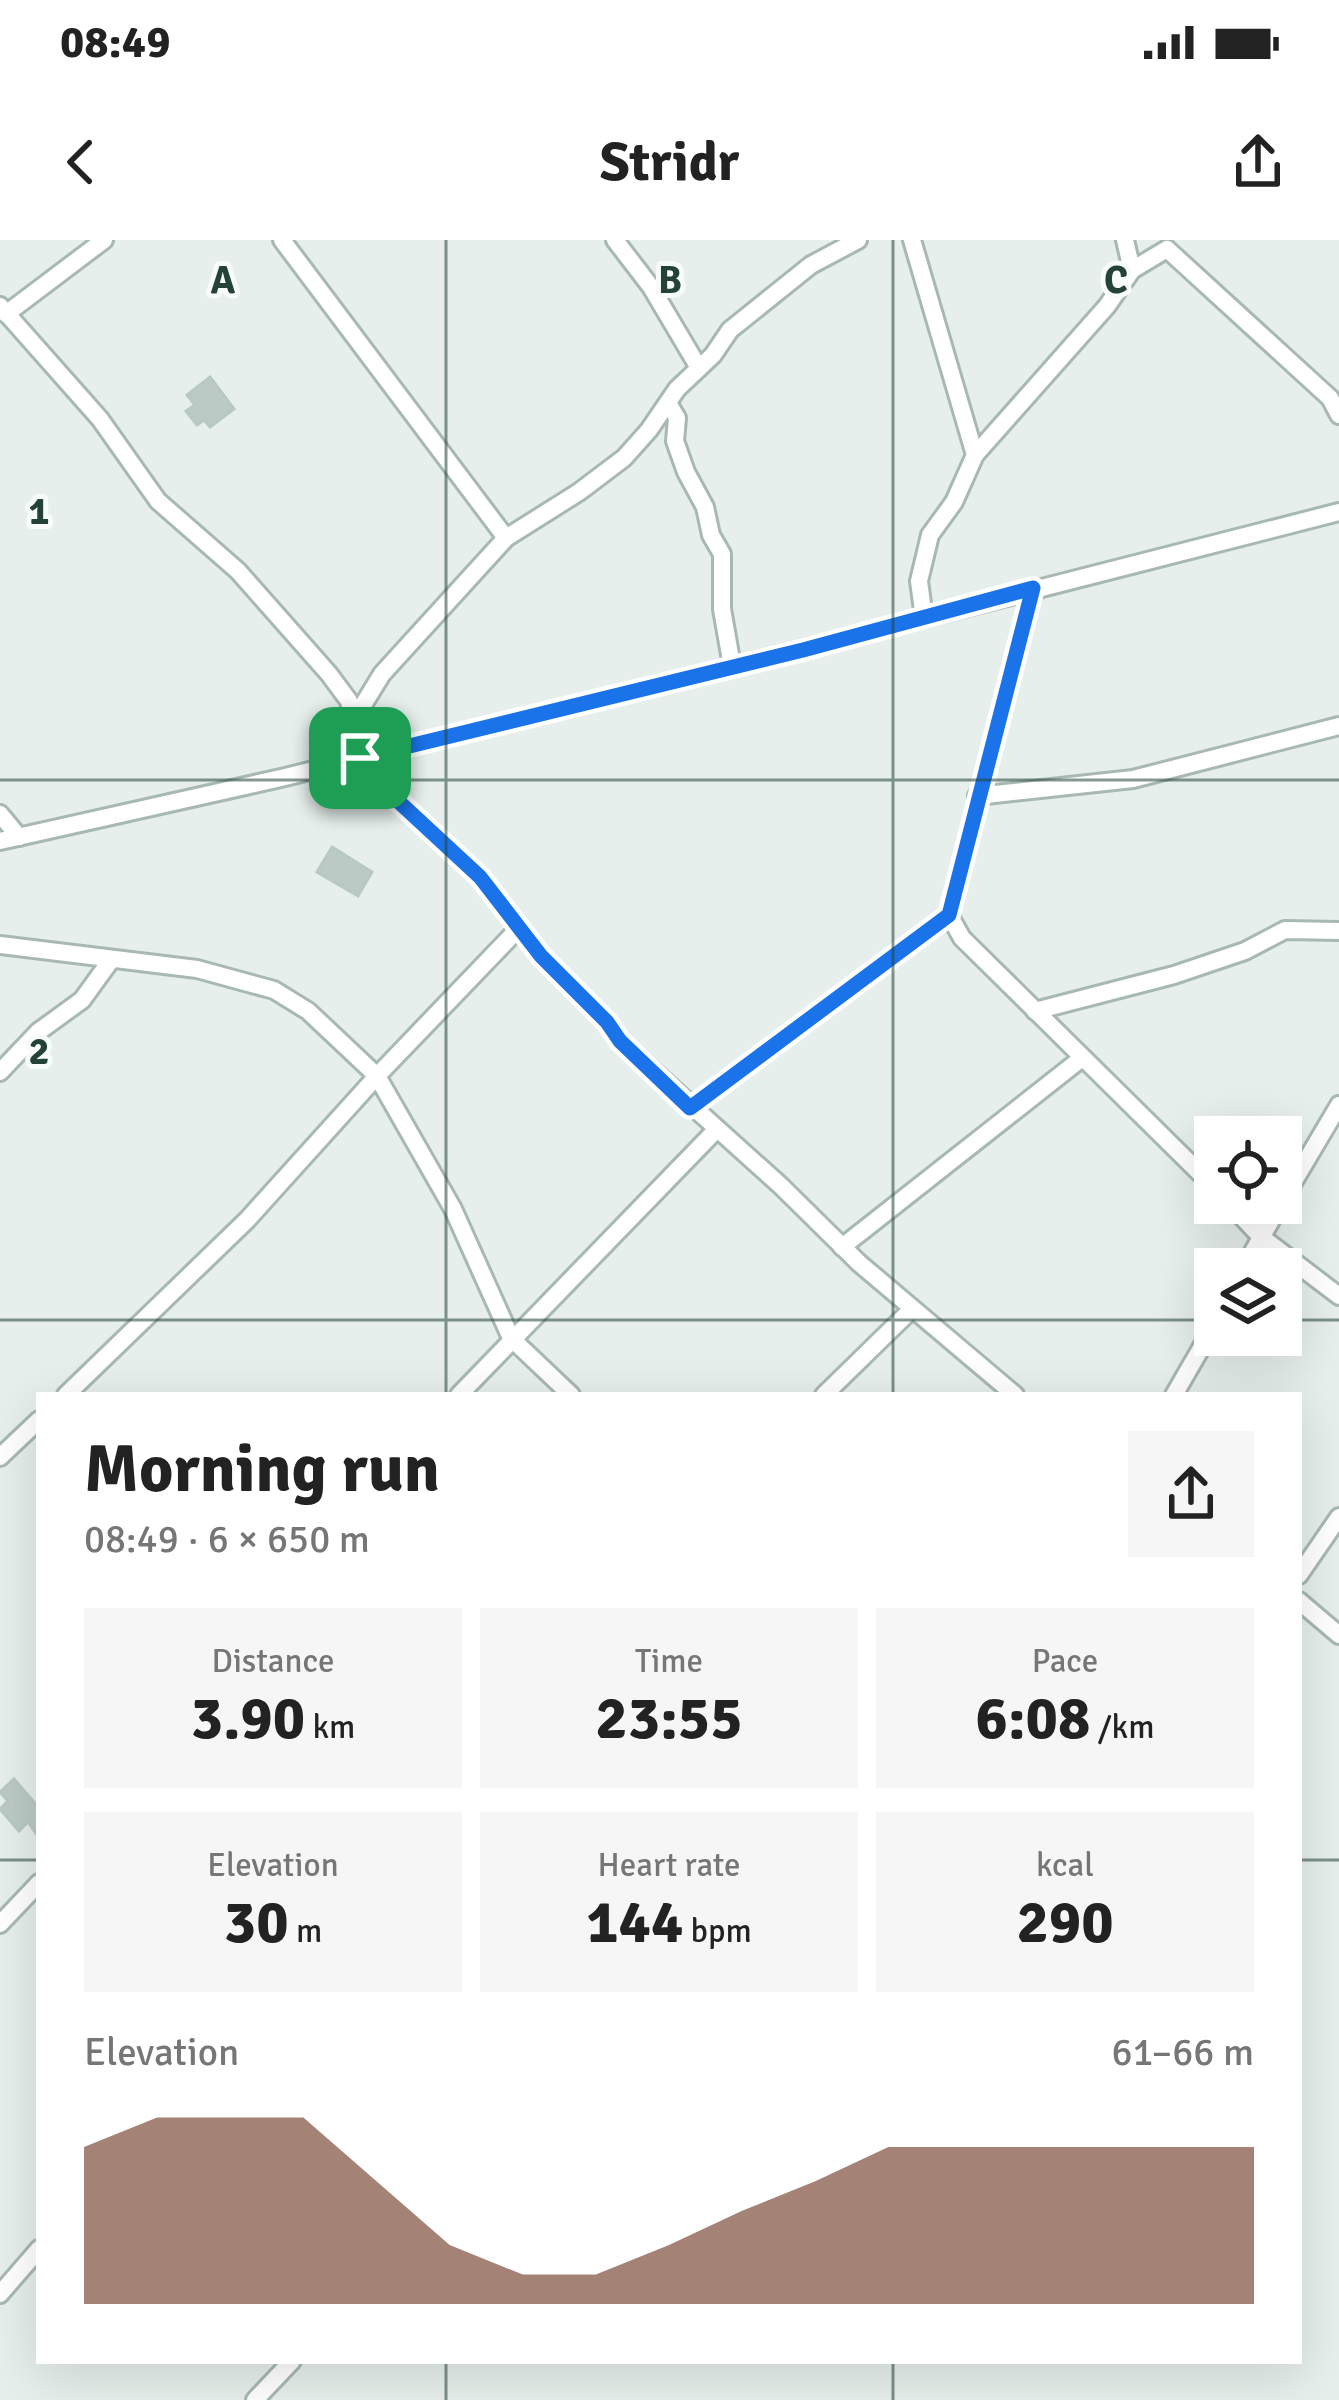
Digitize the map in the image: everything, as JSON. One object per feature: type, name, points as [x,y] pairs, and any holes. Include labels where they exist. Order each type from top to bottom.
[{"type":"street","points":[[104,240],[3,310],[100,418],[158,501],[238,571],[329,674],[349,701],[360,758]]},
{"type":"street","points":[[282,240],[506,538]]},
{"type":"street","points":[[616,240],[651,287],[699,368]]},
{"type":"street","points":[[355,718],[382,674],[506,538],[624,458],[730,330],[802,272],[858,240]]},
{"type":"street","points":[[912,240],[976,455]]},
{"type":"street","points":[[1125,240],[1132,270]]},
{"type":"street","points":[[923,617],[920,581],[930,535],[955,502],[976,455],[1107,306],[1132,270],[1173,245],[1330,398],[1339,415]]},
{"type":"street","points":[[668,403],[677,418],[675,441],[722,554],[722,609],[731,666]]},
{"type":"street","points":[[0,841],[360,758],[1339,512]]},
{"type":"street","points":[[1033,588],[977,796],[949,915],[952,928],[1194,1167]]},
{"type":"street","points":[[977,796],[1133,779],[1339,726]]},
{"type":"street","points":[[360,758],[373,766],[385,789],[480,877],[620,1041],[842,1246],[1011,1392]]},
{"type":"street","points":[[0,814],[19,837]]},
{"type":"street","points":[[690,1108],[949,915]]},
{"type":"street","points":[[69,1392],[247,1220],[520,928]]},
{"type":"street","points":[[1035,1011],[1174,975],[1245,952],[1286,930],[1339,931]]},
{"type":"street","points":[[0,945],[197,969],[274,990],[331,1029],[377,1076],[454,1208],[511,1339],[568,1392]]},
{"type":"street","points":[[0,1072],[38,1032],[82,1000],[110,960]]},
{"type":"street","points":[[842,1246],[1082,1058]]},
{"type":"street","points":[[1302,1168],[1339,1106]]},
{"type":"street","points":[[462,1392],[716,1130]]},
{"type":"street","points":[[1249,1224],[1339,1296]]},
{"type":"street","points":[[1254,1248],[1268,1224]]},
{"type":"street","points":[[827,1392],[913,1309]]},
{"type":"street","points":[[1176,1392],[1197,1356]]},
{"type":"street","points":[[0,1457],[36,1423]]},
{"type":"street","points":[[1302,1571],[1339,1517]]},
{"type":"street","points":[[1302,1604],[1339,1635]]},
{"type":"street","points":[[0,1924],[36,1886]]},
{"type":"street","points":[[2,2288],[36,2252]]},
{"type":"street","points":[[255,2400],[289,2364]]},
{"type":"building","points":[[210,377],[234,409],[210,427],[204,420],[197,425],[186,411],[195,405],[187,395]]},
{"type":"building","points":[[332,847],[372,872],[358,896],[317,872]]},
{"type":"building","points":[[14,1779],[36,1805],[36,1834],[28,1822],[19,1831],[0,1809],[8,1801],[0,1792]]},
{"type":"route","points":[[1033,588],[949,915],[690,1108],[541,956],[480,877],[385,789],[373,766],[360,758],[803,650],[1033,588]]}]
